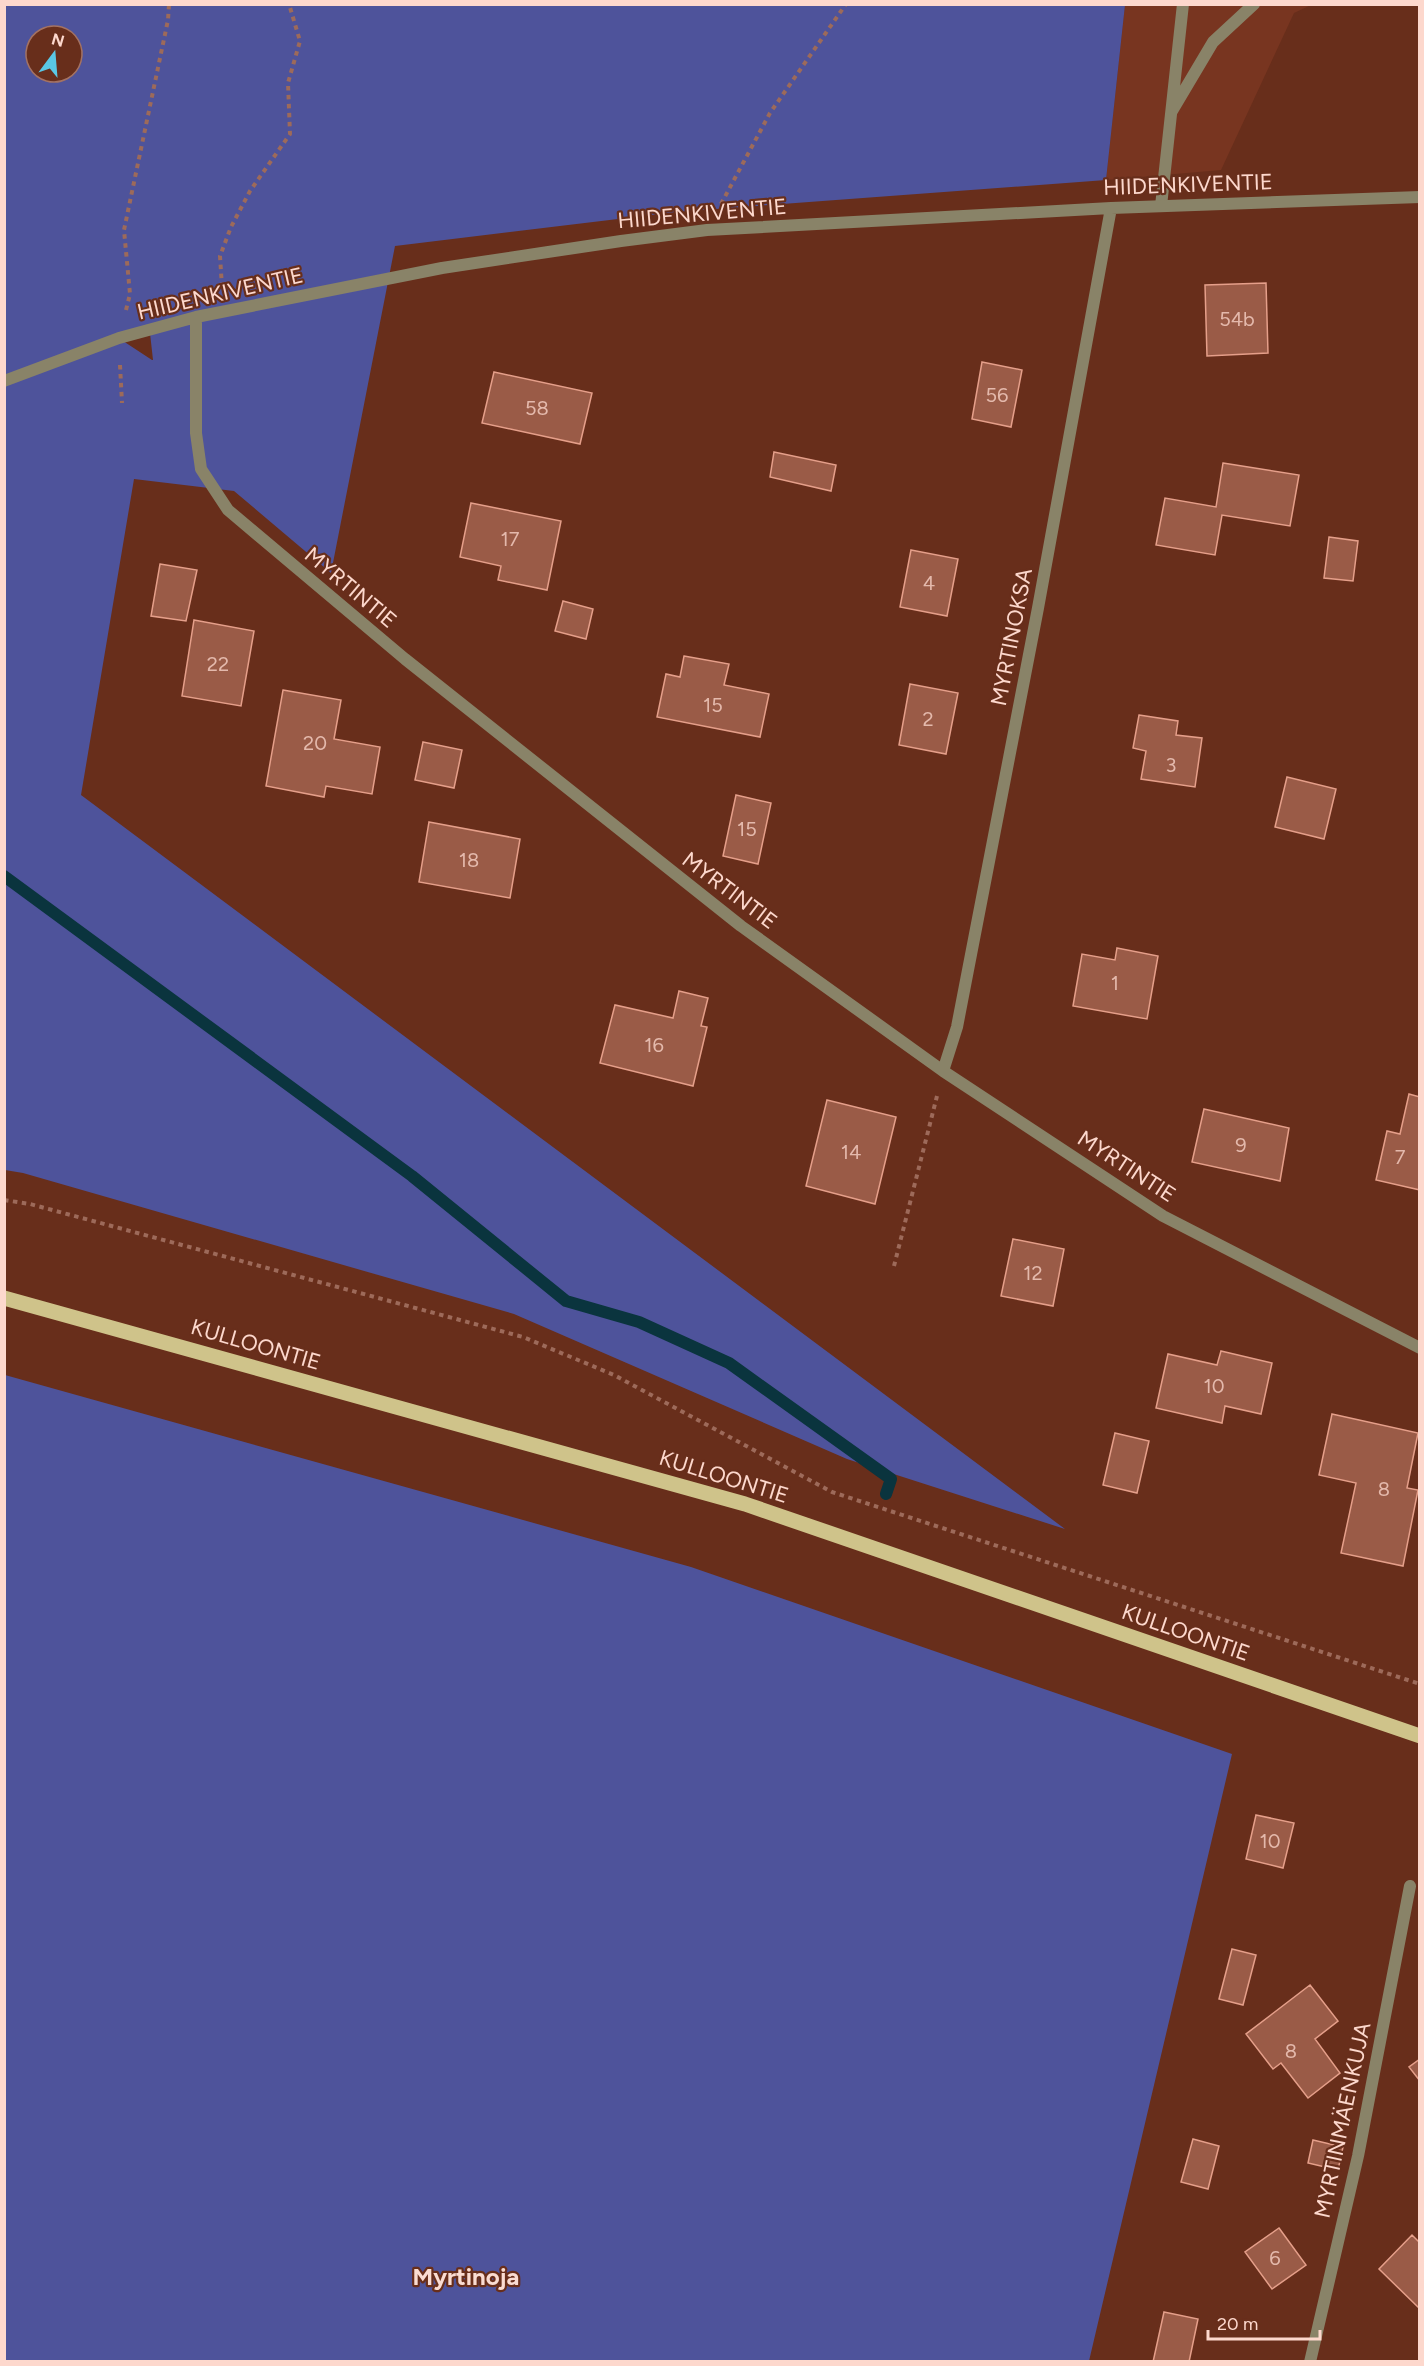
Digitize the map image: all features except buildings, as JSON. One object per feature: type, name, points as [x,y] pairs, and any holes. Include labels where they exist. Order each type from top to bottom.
[{"type":"main road","name":"KULLOONTIE","points":[[4,1298],[746,1504],[1419,1736]]},
{"type":"street","points":[[1161,206],[1183,4]]},
{"type":"street","points":[[1170,114],[1213,42],[1254,4]]},
{"type":"street","name":"HIIDENKIVENTIE","points":[[4,381],[119,338],[196,316],[442,268],[707,230],[1111,208],[1419,197]]},
{"type":"street","name":"MYRTINOKSA","points":[[943,1071],[959,1016],[1038,608],[1111,208]]},
{"type":"street","name":"MYRTINTIE","points":[[196,316],[196,433],[201,470],[228,510],[405,659],[682,881],[943,1071],[1163,1216],[1419,1348]]},
{"type":"street","name":"MYRTINMÄENKUJA","points":[[1310,2361],[1358,2156],[1410,1886]]},
{"type":"path","points":[[130,294],[124,230],[168,20],[169,4]]},
{"type":"path","points":[[223,311],[220,256],[231,226],[250,191],[290,135],[288,83],[300,41],[289,4]]},
{"type":"path","points":[[707,230],[770,113],[846,4]]},
{"type":"path","points":[[894,1266],[943,1071]]},
{"type":"path","points":[[4,1200],[30,1204],[524,1337],[614,1375],[832,1492],[1419,1684]]},
{"type":"shaded area","points":[[4,5],[1125,5],[1106,180],[676,212],[395,246],[331,573],[234,491],[134,479],[81,795],[1065,1529],[847,1459],[514,1314],[23,1173],[5,1170]],"holes":[[[149,324],[152,360],[120,339]]]},
{"type":"shaded area","points":[[1125,5],[1311,5],[1294,13],[1221,170],[1106,180]]},
{"type":"shaded area","points":[[5,1375],[691,1567],[1232,1754],[1089,2361],[5,2361]]},
{"type":"waterway","points":[[4,876],[412,1176],[566,1301],[639,1322],[729,1363],[891,1479],[886,1494]]},
{"type":"district","name":"Myrtinoja","points":[[466,2277]]}]
